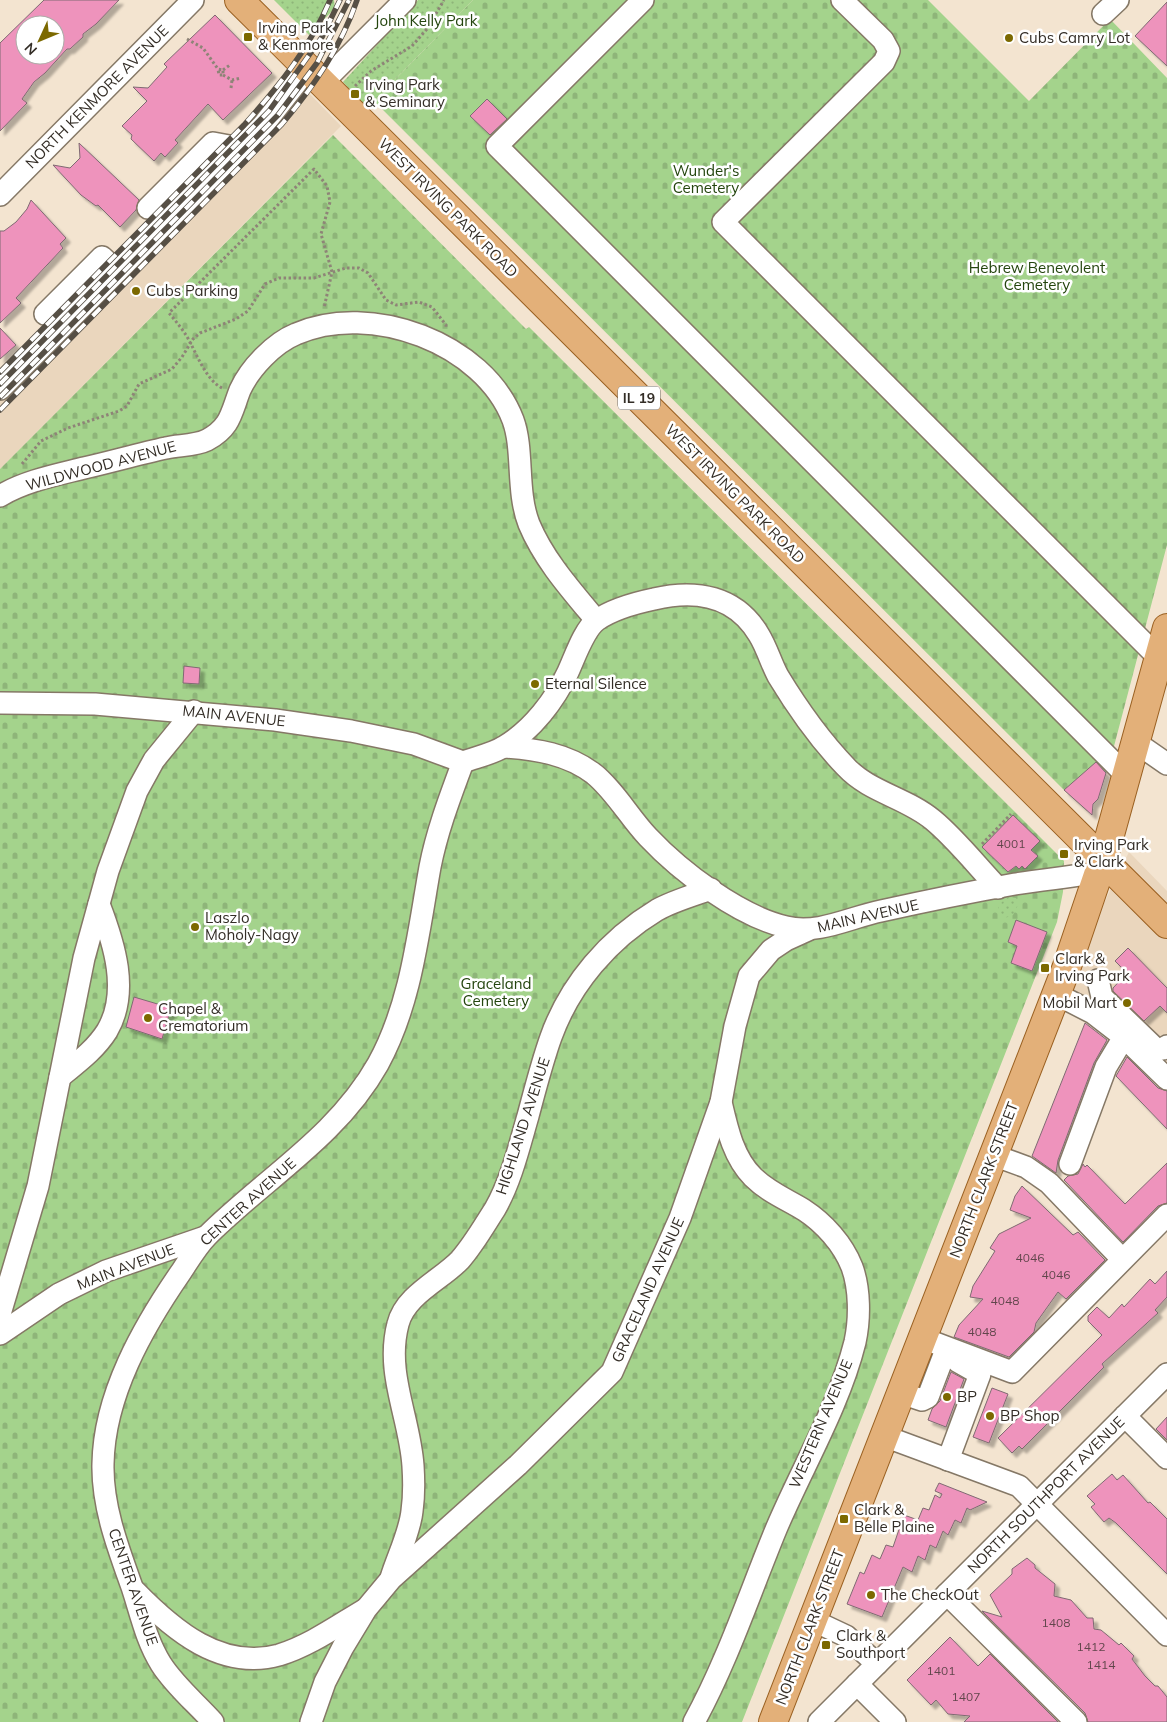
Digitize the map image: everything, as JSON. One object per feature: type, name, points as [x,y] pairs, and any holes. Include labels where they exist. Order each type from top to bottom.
[{"type":"main road","name":"WEST IRVING PARK ROAD","points":[[251,4],[315,75],[1104,867],[1167,924]]},
{"type":"main road","name":"NORTH CLARK STREET","points":[[773,1722],[1104,867],[1126,775],[1167,628]]},
{"type":"street","name":"NORTH KENMORE AVENUE","points":[[0,195],[193,0]]},
{"type":"street","points":[[0,389],[270,117],[315,75],[405,0]]},
{"type":"street","points":[[643,0],[497,146],[1126,775]]},
{"type":"street","points":[[842,0],[883,40],[889,51],[884,62],[723,222],[1159,658]]},
{"type":"street","points":[[148,208],[213,143],[240,148]]},
{"type":"street","points":[[45,314],[102,257],[117,271]]},
{"type":"street","points":[[239,396],[253,368],[275,348],[295,334],[325,325],[352,322],[406,329],[433,339],[486,378],[504,399],[514,423],[522,494],[529,523],[559,576],[596,620]]},
{"type":"street","name":"WILDWOOD AVENUE","points":[[0,496],[39,480],[167,447],[204,442],[221,432],[231,418],[239,396]]},
{"type":"street","points":[[463,762],[505,747],[528,728],[548,705],[568,673],[579,645],[596,620],[633,604],[669,595],[710,596],[730,604],[745,617],[759,635],[777,674],[804,719],[847,769],[864,782],[932,819],[998,888]]},
{"type":"street","name":"MAIN AVENUE","points":[[0,703],[95,704],[194,711],[351,731],[414,744],[463,762]]},
{"type":"street","points":[[0,1314],[38,1186],[84,958],[108,871],[137,790],[154,760],[194,711]]},
{"type":"street","points":[[1135,742],[1167,764]]},
{"type":"street","name":"MAIN AVENUE","points":[[505,747],[552,753],[575,762],[594,774],[648,837],[676,864],[730,902],[786,927],[808,930],[880,911],[1104,867]]},
{"type":"street","name":"CENTER AVENUE","points":[[213,1722],[175,1682],[161,1664],[144,1630],[132,1589],[120,1558],[108,1508],[102,1466],[104,1443],[119,1389],[144,1329],[205,1237],[295,1160],[344,1112],[379,1062],[396,1023],[415,959],[438,829],[463,762]]},
{"type":"street","name":"HIGHLAND AVENUE","points":[[391,1578],[412,1513],[413,1466],[409,1432],[395,1381],[395,1340],[398,1323],[405,1308],[459,1261],[477,1238],[497,1206],[512,1170],[551,1036],[578,984],[601,953],[627,930],[659,909],[711,889]]},
{"type":"street","points":[[60,1077],[88,1054],[107,1031],[118,1002],[117,963],[110,932],[99,904]]},
{"type":"street","name":"GRACELAND AVENUE","points":[[311,1722],[324,1682],[366,1609],[391,1578],[518,1465],[612,1372],[680,1218],[721,1102],[735,1026],[749,976],[771,950],[786,940],[808,930]]},
{"type":"street","points":[[1098,980],[1102,997],[1140,1034],[1157,1050],[1167,1046]]},
{"type":"street","points":[[1056,994],[1093,1013],[1124,1037],[1167,1079]]},
{"type":"street","points":[[1070,1164],[1106,1067],[1124,1037]]},
{"type":"street","name":"WESTERN AVENUE","points":[[694,1722],[720,1668],[778,1526],[842,1383],[855,1342],[858,1317],[852,1268],[839,1244],[822,1223],[765,1188],[752,1176],[740,1159],[729,1135],[721,1102]]},
{"type":"street","points":[[994,1155],[1026,1167],[1049,1183],[1122,1259]]},
{"type":"street","points":[[921,1341],[1012,1372],[1167,1215]]},
{"type":"street","name":"MAIN AVENUE","points":[[0,1334],[59,1294],[106,1271],[205,1237]]},
{"type":"street","points":[[921,1341],[944,1356],[972,1367],[980,1374],[948,1460]]},
{"type":"street","points":[[901,1393],[922,1400],[928,1397],[944,1356]]},
{"type":"street","name":"NORTH SOUTHPORT AVENUE","points":[[818,1722],[1167,1374]]},
{"type":"street","points":[[1125,1416],[1167,1458]]},
{"type":"street","points":[[884,1436],[1019,1486],[1167,1636]]},
{"type":"street","points":[[132,1589],[180,1632],[202,1645],[227,1656],[253,1659],[279,1655],[312,1641],[366,1609]]},
{"type":"street","points":[[947,1594],[1076,1722]]},
{"type":"street","points":[[812,1620],[846,1636],[876,1664]]},
{"type":"street","points":[[856,1684],[894,1722]]},
{"type":"path","points":[[355,86],[371,71],[412,46],[427,29],[444,0]]},
{"type":"path","points":[[187,39],[203,48],[218,69],[219,75],[232,80],[242,78]]},
{"type":"path","points":[[218,69],[223,70],[230,65]]},
{"type":"path","points":[[223,70],[223,75]]},
{"type":"path","points":[[231,88],[232,80]]},
{"type":"path","points":[[239,396],[218,386],[212,380],[195,356],[190,343],[168,313],[314,168],[327,186],[330,202],[321,234],[332,272],[324,306],[325,325]]},
{"type":"path","points":[[20,487],[18,474],[21,466],[41,441],[68,428],[119,411],[127,406],[139,384],[172,368],[182,357],[190,343],[200,333],[236,319],[248,311],[265,284],[279,278],[314,278],[332,272],[359,268],[368,273],[386,300],[396,305],[419,302],[432,307],[446,325],[444,346]]},
{"type":"path","points":[[979,847],[1011,814]]},
{"type":"shaded area","name":"Cubs Parking","points":[[304,88],[341,126],[0,469],[0,397]]},
{"type":"shaded area","points":[[1129,852],[1167,891],[1167,1076],[1060,993]]},
{"type":"green space","points":[[274,0],[334,0],[335,8],[309,35]]},
{"type":"green space","name":"John Kelly Park","points":[[418,0],[473,0],[367,108],[343,82]]},
{"type":"green space","name":"Wunder's Cemetery","points":[[473,0],[928,0],[1029,101],[1110,19],[1167,78],[1167,545],[1108,769],[1090,810],[1087,811],[1064,790],[374,101]]},
{"type":"green space","name":"Graceland Cemetery","points":[[333,135],[526,329],[529,327],[1064,861],[1063,892],[1057,922],[742,1722],[0,1722],[0,469]]},
{"type":"green space","points":[[1009,897],[1016,898],[1018,905],[1013,915],[1005,918],[998,913],[998,908]]},
{"type":"building","points":[[44,0],[119,0],[96,24],[83,34],[83,37],[70,49],[65,51],[65,15],[29,15]]},
{"type":"building","points":[[1167,2],[1167,66],[1135,36]]},
{"type":"building","points":[[215,15],[272,73],[223,120],[208,104],[175,140],[178,143],[165,157],[161,153],[154,161],[131,139],[132,135],[122,126],[147,101],[133,87],[148,88],[167,67],[164,64]]},
{"type":"building","points":[[15,28],[15,65],[52,65],[34,82],[22,99],[27,103],[0,131],[0,43]]},
{"type":"building","points":[[487,99],[507,119],[490,135],[470,116]]},
{"type":"building","points":[[79,143],[139,200],[136,210],[120,227],[98,205],[96,206],[81,195],[53,165],[70,168],[80,158]]},
{"type":"building","points":[[31,200],[66,238],[60,244],[63,248],[16,298],[21,303],[0,323],[0,231],[4,231],[16,222],[27,209]]},
{"type":"building","points":[[0,328],[16,345],[0,359]]},
{"type":"building","points":[[184,666],[200,668],[199,684],[183,683]]},
{"type":"building","points":[[1096,762],[1106,773],[1098,799],[1093,804],[1092,815],[1064,790]]},
{"type":"building","points":[[1013,815],[1040,841],[1031,850],[1038,856],[1025,869],[1022,866],[1019,869],[1016,866],[1008,872],[982,847]]},
{"type":"building","points":[[1016,920],[1047,932],[1032,971],[1011,963],[1017,946],[1008,942]]},
{"type":"building","points":[[1128,948],[1167,988],[1167,1013],[1160,1006],[1144,1021],[1113,991],[1113,988],[1127,973],[1115,961]]},
{"type":"building","name":"Chapel & Crematorium","points":[[134,997],[171,1008],[162,1039],[126,1027]]},
{"type":"building","points":[[1085,1023],[1107,1040],[1094,1063],[1058,1160],[1056,1173],[1032,1156]]},
{"type":"building","points":[[1127,1057],[1158,1088],[1167,1091],[1167,1129],[1116,1076]]},
{"type":"building","points":[[1167,1163],[1167,1203],[1158,1206],[1123,1242],[1064,1180],[1068,1176],[1078,1174],[1083,1164],[1085,1167],[1087,1165],[1125,1204]]},
{"type":"building","points":[[1022,1186],[1073,1235],[1078,1232],[1105,1260],[1066,1299],[1058,1292],[1036,1323],[1034,1332],[1009,1357],[954,1337],[959,1325],[983,1299],[970,1297],[973,1286],[995,1251],[990,1248],[999,1234],[1031,1218],[1010,1210],[1015,1196]]},
{"type":"building","points":[[1167,1271],[1167,1297],[1155,1310],[1158,1313],[1102,1364],[1104,1367],[1022,1449],[1019,1446],[1012,1453],[998,1438],[1102,1335],[1088,1321],[1088,1316],[1097,1307],[1109,1318],[1122,1304],[1124,1307],[1150,1279],[1155,1284]]},
{"type":"building","name":"BP","points":[[951,1372],[964,1379],[946,1427],[928,1420],[932,1409],[940,1401]]},
{"type":"building","name":"BP Shop","points":[[992,1388],[1008,1394],[989,1443],[973,1437]]},
{"type":"building","points":[[1167,1417],[1167,1440],[1156,1429]]},
{"type":"building","points":[[1112,1474],[1117,1480],[1123,1475],[1148,1503],[1150,1502],[1167,1519],[1167,1574],[1116,1523],[1109,1518],[1104,1522],[1091,1507],[1095,1504],[1087,1496]]},
{"type":"building","points":[[939,1483],[987,1502],[970,1510],[967,1508],[961,1523],[955,1520],[948,1535],[943,1531],[936,1548],[930,1545],[925,1560],[918,1556],[912,1572],[903,1567],[882,1617],[847,1604],[860,1572],[864,1574],[872,1555],[880,1559],[886,1545],[893,1547],[904,1515],[918,1520],[923,1508],[929,1510],[935,1495],[940,1498],[942,1494],[935,1491]]},
{"type":"building","points":[[1027,1558],[1035,1565],[1035,1568],[1055,1584],[1054,1596],[1071,1600],[1087,1618],[1093,1618],[1094,1629],[1101,1630],[1119,1645],[1121,1643],[1134,1656],[1132,1659],[1145,1676],[1155,1686],[1158,1686],[1167,1697],[1167,1722],[1088,1722],[1085,1713],[982,1611],[1002,1617],[990,1595],[1012,1574],[1012,1569]]},
{"type":"building","points":[[950,1637],[978,1666],[990,1654],[1058,1722],[964,1722],[970,1716],[948,1714],[936,1700],[931,1705],[907,1680]]},
{"type":"railway","points":[[0,372],[244,125],[303,51],[330,0]]},
{"type":"railway","points":[[0,384],[269,111],[322,37],[340,0]]},
{"type":"railway","points":[[0,397],[278,115],[317,63],[349,0]]},
{"type":"railway","points":[[0,410],[282,124],[326,65],[343,34],[357,0]]},
{"type":"place","name":"Irving Park & Kenmore","points":[[248,37]]},
{"type":"place","name":"Cubs Camry Lot","points":[[1009,38]]},
{"type":"place","name":"Irving Park & Seminary","points":[[355,94]]},
{"type":"place","name":"Cubs Parking","points":[[136,291]]},
{"type":"place","name":"Eternal Silence","points":[[535,684]]},
{"type":"place","name":"Irving Park & Clark","points":[[1064,854]]},
{"type":"place","name":"Laszlo Moholy-Nagy","points":[[195,927]]},
{"type":"place","name":"Clark & Irving Park","points":[[1045,968]]},
{"type":"place","name":"Mobil Mart","points":[[1127,1003]]},
{"type":"place","name":"Chapel & Crematorium","points":[[148,1018]]},
{"type":"place","name":"BP","points":[[947,1397]]},
{"type":"place","name":"BP Shop","points":[[990,1416]]},
{"type":"place","name":"Clark & Belle Plaine","points":[[844,1519]]},
{"type":"place","name":"The CheckOut","points":[[871,1595]]},
{"type":"place","name":"Clark & Southport","points":[[826,1645]]},
{"type":"park label","name":"Hebrew Benevolent Cemetery","points":[[1037,276]]}]
